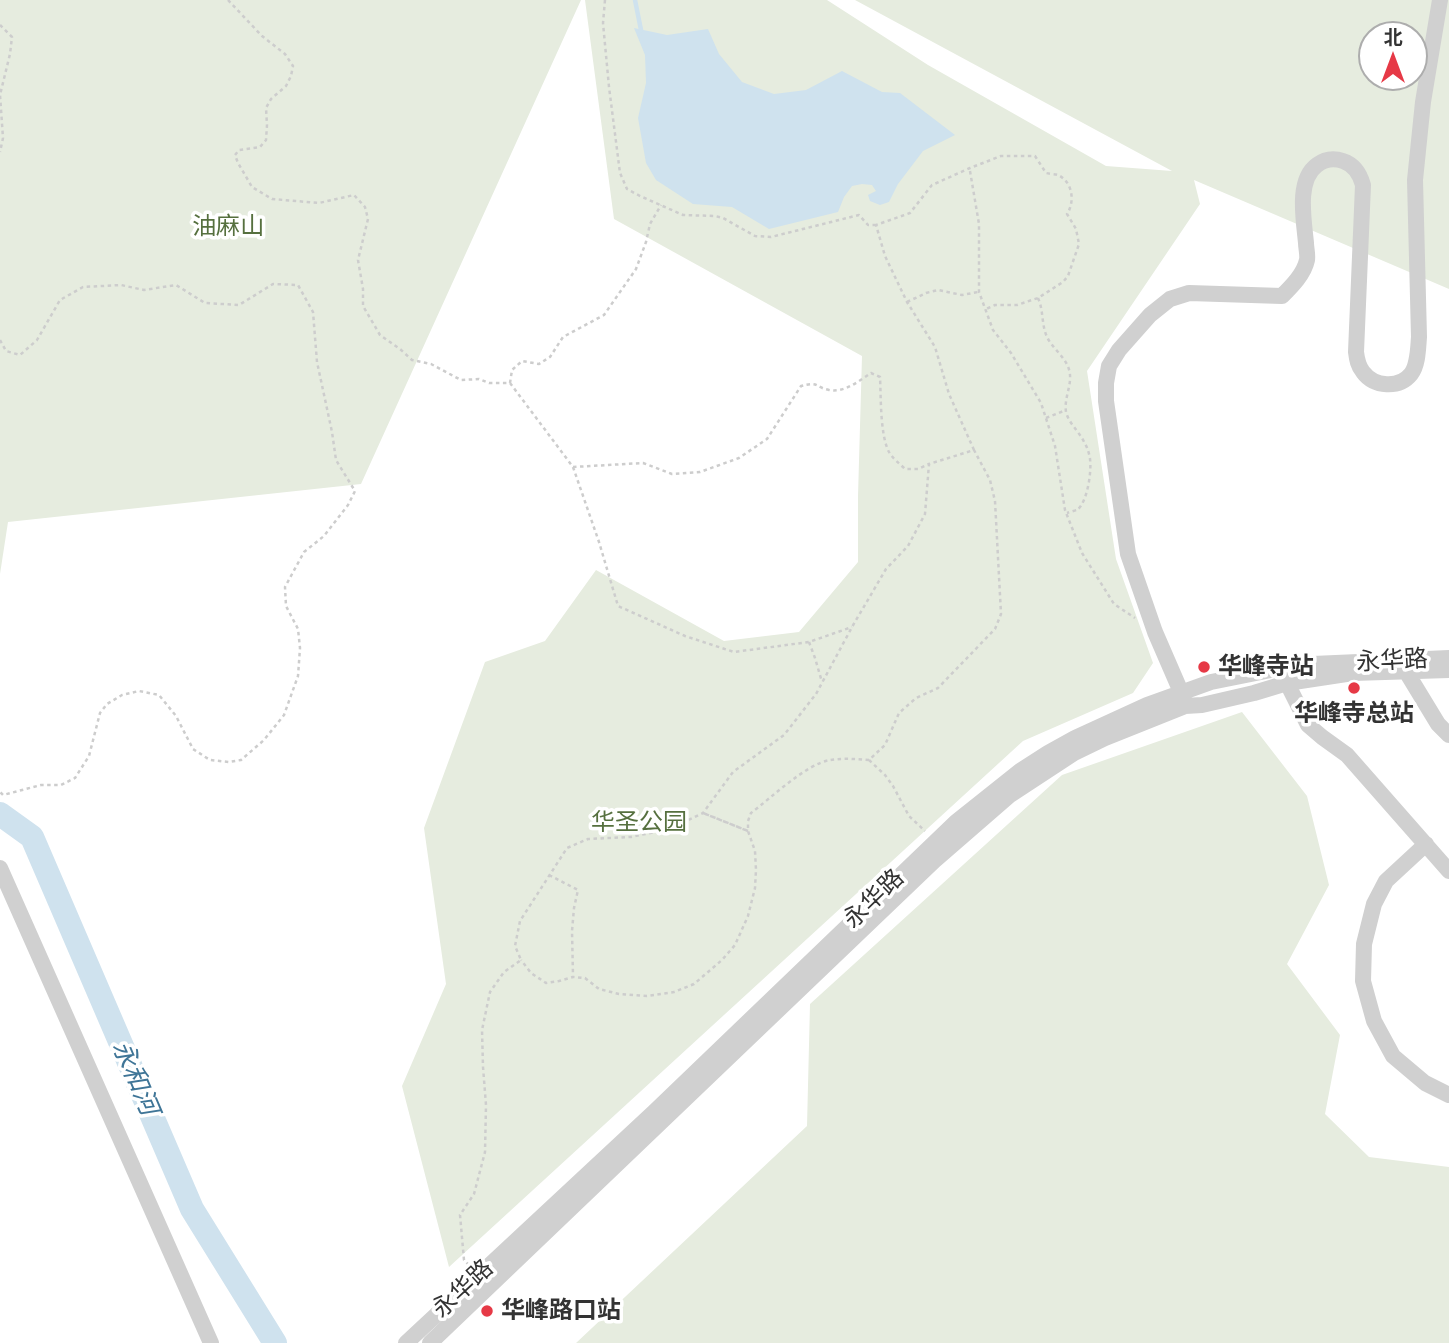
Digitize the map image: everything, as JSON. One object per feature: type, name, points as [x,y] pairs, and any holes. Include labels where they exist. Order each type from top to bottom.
[{"type":"street","points":[[1183,699],[1155,632],[1128,554],[1106,401],[1109,366],[1119,350],[1150,315],[1170,299],[1189,293],[1282,296],[1294,284],[1307,259],[1303,193],[1307,179],[1314,167],[1324,160],[1336,159],[1348,162],[1355,168],[1363,185],[1356,352],[1358,364],[1365,375],[1384,384],[1395,385],[1413,372],[1419,337],[1415,180],[1423,103],[1440,0]]},
{"type":"street","name":"永华路","points":[[430,1343],[934,861],[1010,795],[1074,753],[1212,682],[1301,666],[1449,658]]},
{"type":"street","name":"永华路","points":[[406,1343],[653,1112],[936,840],[1020,771],[1048,753],[1108,722],[1183,699],[1202,705],[1287,683],[1353,673],[1449,670]]},
{"type":"street","points":[[1407,673],[1438,724],[1449,735]]},
{"type":"street","points":[[1287,683],[1308,724],[1348,755],[1449,871]]},
{"type":"street","points":[[1426,844],[1386,881],[1374,904],[1364,944],[1363,981],[1374,1021],[1393,1056],[1425,1083],[1449,1094]]},
{"type":"street","points":[[0,868],[211,1343]]},
{"type":"path","points":[[228,0],[262,36],[285,54],[293,66],[286,86],[271,99],[266,108],[266,139],[260,147],[239,150],[235,155],[252,187],[272,199],[319,203],[354,195],[365,207],[368,219],[358,260],[363,306],[380,335],[412,360],[431,364],[461,380],[510,383]]},
{"type":"path","points":[[605,0],[604,36],[620,173],[627,189],[683,215],[715,216],[755,236],[771,237],[859,215],[868,225],[876,225],[910,213],[932,185],[970,168],[1001,156],[1035,156],[1046,173],[1059,176],[1067,183],[1072,195],[1067,214],[1076,229],[1079,244],[1068,276],[1063,282],[1038,298],[1017,305],[995,305],[985,309]]},
{"type":"path","points":[[0,25],[12,37],[0,95],[3,138],[0,152]]},
{"type":"path","points":[[970,171],[979,223],[979,292],[985,309],[993,330],[1011,353],[1041,403],[1055,446],[1067,513],[1082,554],[1114,604],[1135,618]]},
{"type":"path","points":[[661,205],[650,224],[636,269],[604,315],[562,337],[550,357],[539,364],[522,362],[512,370],[510,383],[573,467],[618,606],[685,636],[734,652],[809,642],[852,627]]},
{"type":"path","points":[[876,225],[886,256],[907,302],[935,346],[949,394],[990,480],[995,501],[1001,614],[995,629],[939,688],[916,698],[900,713],[885,745],[869,760],[827,760],[811,767],[751,813],[748,831],[755,851],[757,870],[748,916],[735,945],[694,984],[674,992],[647,996],[599,989],[585,978],[573,977],[546,983],[531,973],[515,946],[520,921],[567,848],[588,839],[631,838],[668,829],[703,813],[733,772],[783,735],[816,694],[886,569],[908,546],[925,514],[929,464]]},
{"type":"path","points":[[0,340],[6,351],[20,355],[37,340],[60,300],[83,287],[121,285],[144,290],[176,285],[205,303],[239,305],[273,284],[298,285],[313,312],[317,362],[336,460],[355,491],[348,505],[324,536],[304,552],[285,587],[286,606],[298,629],[298,676],[284,715],[264,740],[241,760],[210,760],[192,749],[176,716],[159,695],[139,691],[122,695],[107,704],[100,713],[89,756],[75,778],[61,785],[41,785],[3,795],[0,792]]},
{"type":"path","points":[[907,302],[938,290],[962,295],[979,292]]},
{"type":"path","points":[[1038,298],[1049,340],[1069,368],[1071,378],[1066,410],[1069,420],[1081,435],[1090,455],[1090,470],[1082,504],[1067,513]]},
{"type":"path","points":[[573,467],[643,463],[672,474],[700,472],[739,458],[767,439],[802,386],[813,383],[830,390],[849,387],[871,373],[880,377],[884,439],[894,460],[905,469],[918,469],[974,450]]},
{"type":"path","points":[[1046,418],[1066,410]]},
{"type":"path","points":[[809,642],[822,683]]},
{"type":"path","points":[[869,760],[894,786],[909,816],[936,840]]},
{"type":"path","points":[[703,813],[748,831]]},
{"type":"path","points":[[549,875],[578,890],[572,931],[573,977]]},
{"type":"path","points":[[479,1274],[464,1260],[460,1215],[474,1194],[485,1152],[486,1105],[482,1030],[490,992],[504,972],[521,960]]},
{"type":"green space","name":"油麻山","points":[[0,0],[581,0],[361,484],[8,522],[0,574]]},
{"type":"green space","name":"华圣公园","points":[[585,0],[827,0],[928,65],[1106,166],[1172,171],[855,0],[1449,0],[1449,289],[1194,180],[1200,204],[1087,371],[1116,559],[1153,663],[1133,693],[1023,741],[449,1267],[402,1086],[446,984],[424,828],[485,662],[545,641],[596,570],[724,641],[799,632],[858,562],[862,356],[614,219]]},
{"type":"green space","points":[[1242,712],[1307,796],[1329,885],[1287,964],[1340,1035],[1325,1114],[1369,1157],[1449,1167],[1449,1343],[576,1343],[807,1126],[810,1004],[1062,775]]},
{"type":"water","points":[[634,28],[667,35],[708,29],[719,54],[742,82],[774,94],[806,90],[842,71],[882,92],[900,93],[955,135],[923,151],[898,184],[889,202],[880,205],[870,201],[868,195],[876,191],[872,185],[852,186],[838,212],[769,229],[732,207],[693,204],[656,180],[646,163],[638,118],[646,83],[645,55]]},
{"type":"waterway","points":[[635,0],[641,30]]},
{"type":"waterway","name":"永和河","points":[[0,814],[32,837],[192,1209],[275,1343]]},
{"type":"place","name":"华峰寺站","points":[[1204,667]]},
{"type":"place","name":"华峰寺总站","points":[[1354,688]]},
{"type":"place","name":"华峰路口站","points":[[487,1311]]}]
